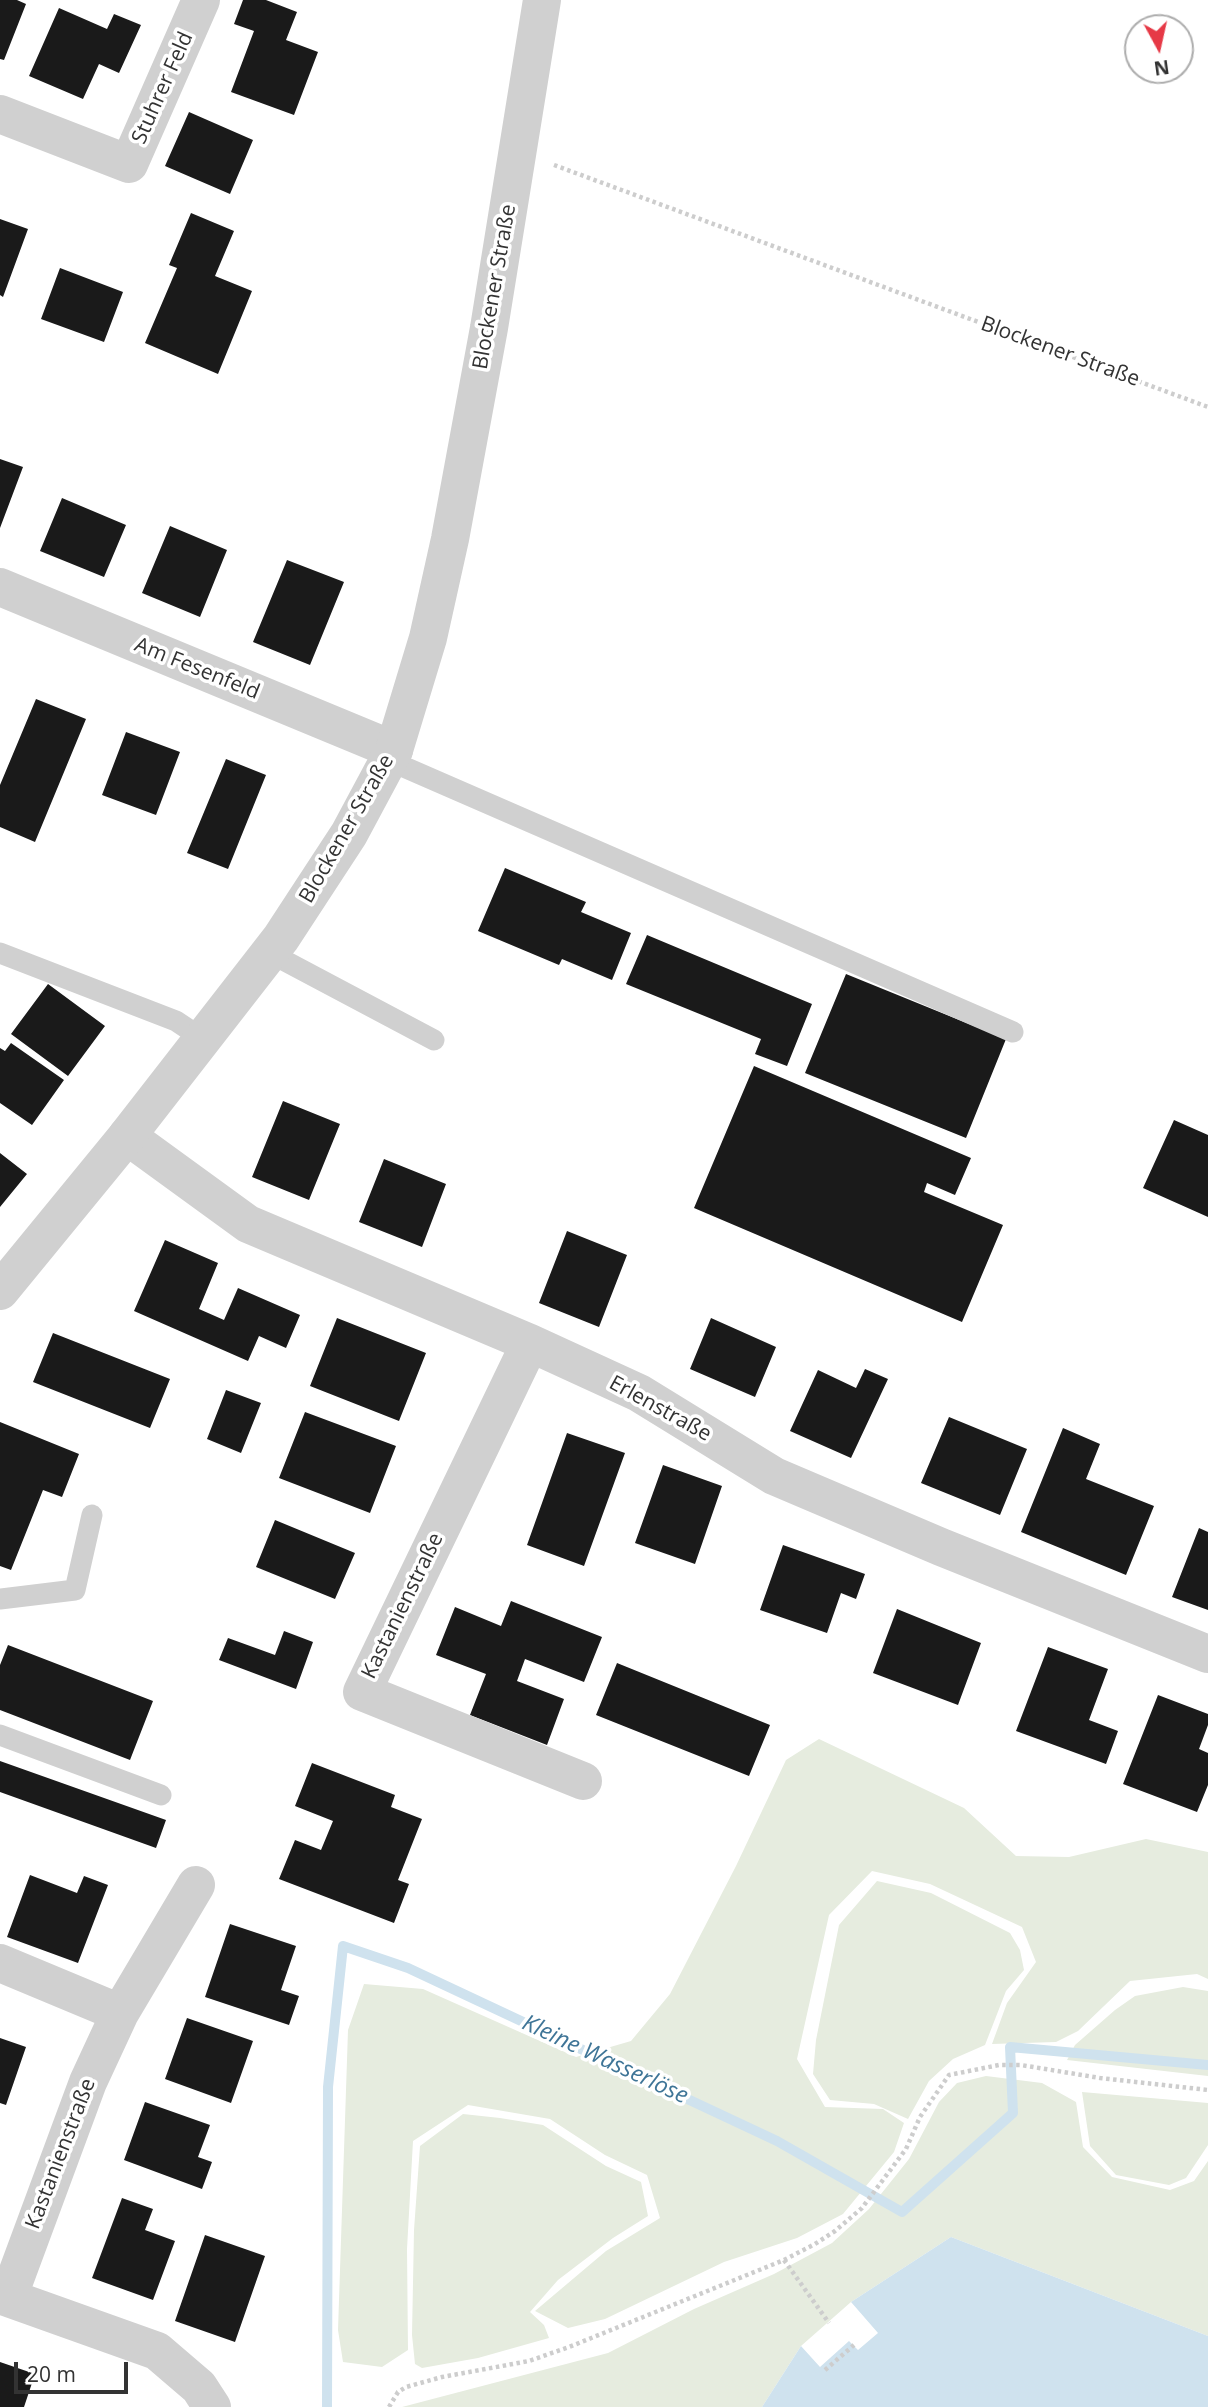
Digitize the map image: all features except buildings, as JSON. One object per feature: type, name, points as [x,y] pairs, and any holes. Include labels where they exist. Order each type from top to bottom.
[{"type":"street","name":"Stuhrer Feld","points":[[0,114],[129,164],[201,0]]},
{"type":"street","name":"Blockener Straße","points":[[0,1292],[127,1136],[270,953],[349,834],[391,755],[428,638],[450,539],[489,328],[542,0]]},
{"type":"street","name":"Am Fesenfeld","points":[[0,587],[391,755]]},
{"type":"street","name":"Erlenstraße","points":[[127,1136],[248,1224],[530,1343],[639,1393],[774,1476],[941,1547],[1208,1654]]},
{"type":"street","name":"Kastanienstraße","points":[[530,1343],[362,1692],[583,1781]]},
{"type":"street","name":"Kastanienstraße","points":[[4,2296],[88,2082],[120,2013],[196,1885]]},
{"type":"street","points":[[0,1963],[120,2013]]},
{"type":"street","points":[[4,2296],[157,2351],[199,2387],[212,2407]]},
{"type":"lane","points":[[391,755],[1013,1032]]},
{"type":"lane","points":[[0,953],[176,1021],[203,1039]]},
{"type":"lane","points":[[270,953],[434,1040]]},
{"type":"lane","points":[[0,1600],[75,1590],[92,1515]]},
{"type":"lane","points":[[0,1735],[162,1795]]},
{"type":"path","name":"Blockener Straße","points":[[517,151],[1208,407]]},
{"type":"path","points":[[389,2407],[398,2392],[406,2387],[442,2376],[529,2361],[610,2332],[784,2260],[835,2231],[868,2199],[906,2149],[920,2117],[949,2075],[1003,2065],[1021,2065],[1100,2078],[1208,2090]]},
{"type":"path","points":[[784,2260],[830,2323]]},
{"type":"path","points":[[825,2370],[854,2345]]},
{"type":"shaded area","points":[[819,1739],[964,1808],[1016,1856],[1069,1857],[1146,1839],[1208,1852],[1208,1979],[1197,1974],[1130,1981],[1078,2031],[1056,2042],[992,2044],[1007,2003],[1036,1962],[1022,1927],[930,1884],[872,1871],[829,1915],[797,2059],[825,2107],[883,2109],[904,2123],[894,2152],[843,2214],[797,2238],[724,2262],[605,2319],[568,2328],[535,2311],[606,2251],[660,2218],[647,2175],[605,2155],[550,2119],[468,2105],[413,2141],[407,2249],[408,2350],[382,2367],[343,2362],[338,2330],[348,2030],[364,1984],[423,1989],[576,2057],[631,2041],[670,1994],[736,1866],[786,1760]]},
{"type":"shaded area","points":[[877,1881],[931,1893],[1010,1933],[1020,1950],[1024,1970],[1006,1991],[985,2045],[953,2059],[929,2081],[908,2119],[874,2104],[830,2100],[813,2074],[816,2040],[839,1925]]},
{"type":"shaded area","points":[[1183,1987],[1208,1991],[1208,2076],[1067,2060],[1075,2045],[1135,1996]]},
{"type":"shaded area","points":[[986,2076],[1042,2083],[1076,2102],[1083,2147],[1112,2177],[1170,2190],[1194,2181],[1208,2161],[1208,2336],[951,2237],[851,2302],[801,2346],[762,2407],[402,2407],[608,2353],[694,2309],[774,2274],[832,2243],[869,2209],[909,2159],[939,2102],[957,2083]]},
{"type":"shaded area","points":[[1082,2092],[1208,2103],[1208,2145],[1186,2178],[1169,2185],[1116,2175],[1090,2146]]},
{"type":"shaded area","points":[[463,2114],[543,2125],[606,2166],[641,2182],[648,2216],[613,2238],[558,2280],[530,2312],[544,2325],[549,2338],[478,2358],[422,2368],[415,2364],[412,2335],[414,2230],[420,2146]]},
{"type":"water","points":[[951,2237],[1208,2336],[1208,2407],[762,2407],[801,2346],[820,2367],[849,2341],[858,2350],[878,2333],[851,2302]]},
{"type":"waterway","name":"Kleine Wasserlöse","points":[[327,2407],[328,2087],[343,1946],[408,1968],[777,2141],[902,2212],[1013,2113],[1010,2047],[1208,2065]]}]
